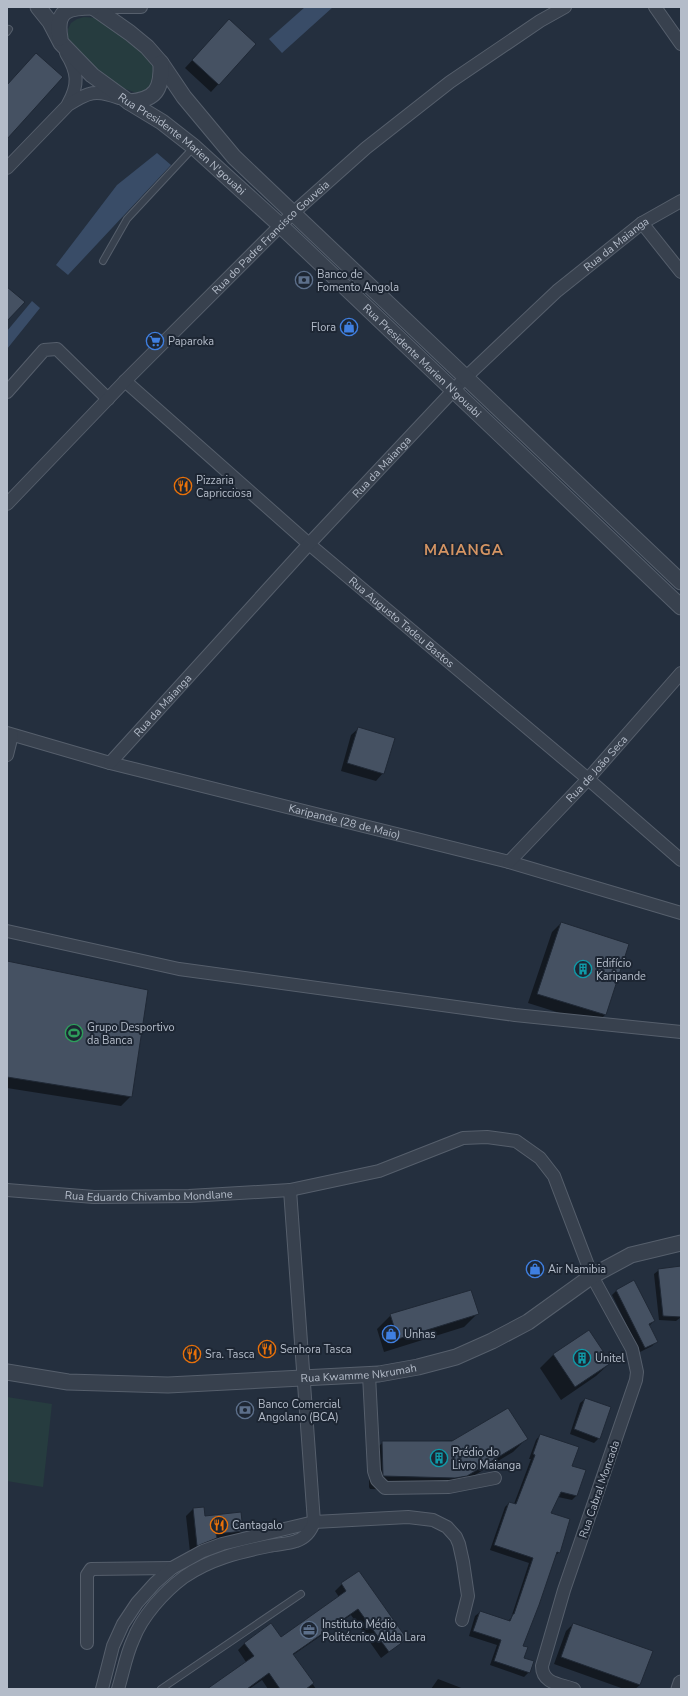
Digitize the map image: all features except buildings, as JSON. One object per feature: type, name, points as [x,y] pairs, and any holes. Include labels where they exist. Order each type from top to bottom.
[{"type":"street","name":"Rua Presidente Marien N'gouabi","points":[[38,7],[50,22],[61,43],[92,75],[129,102],[162,122],[194,148],[281,226],[681,606]]},
{"type":"street","points":[[68,105],[75,92],[76,74],[61,43],[58,26],[63,14],[76,7],[141,7]]},
{"type":"street","name":"Rua Presidente Marien N'gouabi","points":[[93,7],[147,47],[161,63],[184,97],[234,157],[681,582]]},
{"type":"street","name":"Rua do Padre Francisco Gouveia","points":[[7,504],[125,381],[293,213],[366,148],[450,82],[540,20],[565,7]]},
{"type":"street","points":[[655,7],[681,44]]},
{"type":"street","points":[[9,162],[68,105],[92,92],[107,94],[129,102],[143,101],[155,92],[162,78],[161,63]]},
{"type":"street","name":"Rua da Maianga","points":[[110,763],[309,544],[465,378],[556,291],[642,223],[681,200]]},
{"type":"street","points":[[642,223],[681,272]]},
{"type":"street","points":[[7,392],[44,350],[57,350],[108,399]]},
{"type":"street","name":"Rua Augusto Tadeu Bastos","points":[[125,381],[309,544],[588,779],[681,860]]},
{"type":"street","name":"Rua de João Seca","points":[[509,862],[588,779],[681,674]]},
{"type":"street","points":[[7,755],[10,734]]},
{"type":"street","name":"Karipande (28 de Maio)","points":[[10,734],[110,763],[509,862],[681,913]]},
{"type":"street","points":[[7,931],[179,969],[515,1015],[681,1032]]},
{"type":"street","name":"Rua Eduardo Chivambo Mondlane","points":[[7,1190],[94,1197],[189,1196],[290,1190],[378,1171],[463,1138],[487,1137],[516,1141],[540,1158],[554,1176],[592,1276]]},
{"type":"street","points":[[118,1689],[133,1639],[145,1617],[183,1578],[203,1565],[250,1550],[297,1541],[311,1532],[314,1522],[290,1190]]},
{"type":"street","name":"Rua Kwamme Nkrumah","points":[[7,1372],[68,1382],[168,1385],[369,1375],[418,1367],[456,1357],[492,1341],[528,1322],[592,1276],[631,1255],[681,1243]]},
{"type":"street","name":"Rua Cabral Moncada","points":[[574,1689],[548,1680],[542,1673],[542,1666],[564,1590],[636,1380],[637,1372],[632,1349],[592,1276]]},
{"type":"street","points":[[369,1375],[374,1470],[377,1480],[385,1488],[449,1487],[495,1478]]},
{"type":"street","points":[[102,1689],[113,1646],[123,1624],[137,1603],[155,1583],[172,1568],[202,1551],[222,1544],[314,1522],[408,1517],[433,1520],[447,1527],[456,1537],[463,1562],[468,1596],[462,1620]]},
{"type":"street","points":[[87,1643],[87,1575],[91,1569],[172,1568]]},
{"type":"street","points":[[155,1583],[167,1593]]},
{"type":"street","points":[[679,1689],[681,1683]]},
{"type":"lane","points":[[104,261],[127,219],[194,148]]},
{"type":"lane","points":[[161,1689],[301,1594]]},
{"type":"green space","points":[[84,17],[98,18],[113,25],[149,58],[156,73],[153,87],[139,94],[110,83],[74,50],[68,37],[68,29],[71,23]]},
{"type":"green space","points":[[7,1397],[52,1404],[43,1487],[7,1481]]},
{"type":"water","points":[[305,7],[333,7],[282,53],[269,39]]},
{"type":"water","points":[[157,153],[171,165],[68,275],[56,265],[117,185]]},
{"type":"water","points":[[32,301],[40,308],[7,349],[7,331]]},
{"type":"place","name":"Banco de Fomento Angola","points":[[304,280]]},
{"type":"place","name":"Flora","points":[[349,327]]},
{"type":"place","name":"Paparoka","points":[[155,341]]},
{"type":"place","name":"Pizzaria Capricciosa","points":[[183,486]]},
{"type":"place","name":"Edifício Karipande","points":[[583,969]]},
{"type":"place","name":"Grupo Desportivo da Banca","points":[[74,1033]]},
{"type":"place","name":"Air Namibia","points":[[535,1269]]},
{"type":"place","name":"Unhas","points":[[391,1334]]},
{"type":"place","name":"Senhora Tasca","points":[[267,1349]]},
{"type":"place","name":"Sra. Tasca","points":[[192,1354]]},
{"type":"place","name":"Unitel","points":[[582,1358]]},
{"type":"place","name":"Banco Comercial Angolano (BCA)","points":[[245,1410]]},
{"type":"place","name":"Prédio do Livro Maianga","points":[[439,1458]]},
{"type":"place","name":"Cantagalo","points":[[219,1525]]},
{"type":"place","name":"Instituto Médio Politécnico Alda Lara","points":[[309,1630]]},
{"type":"district","name":"MAIANGA","points":[[464,550]]}]
